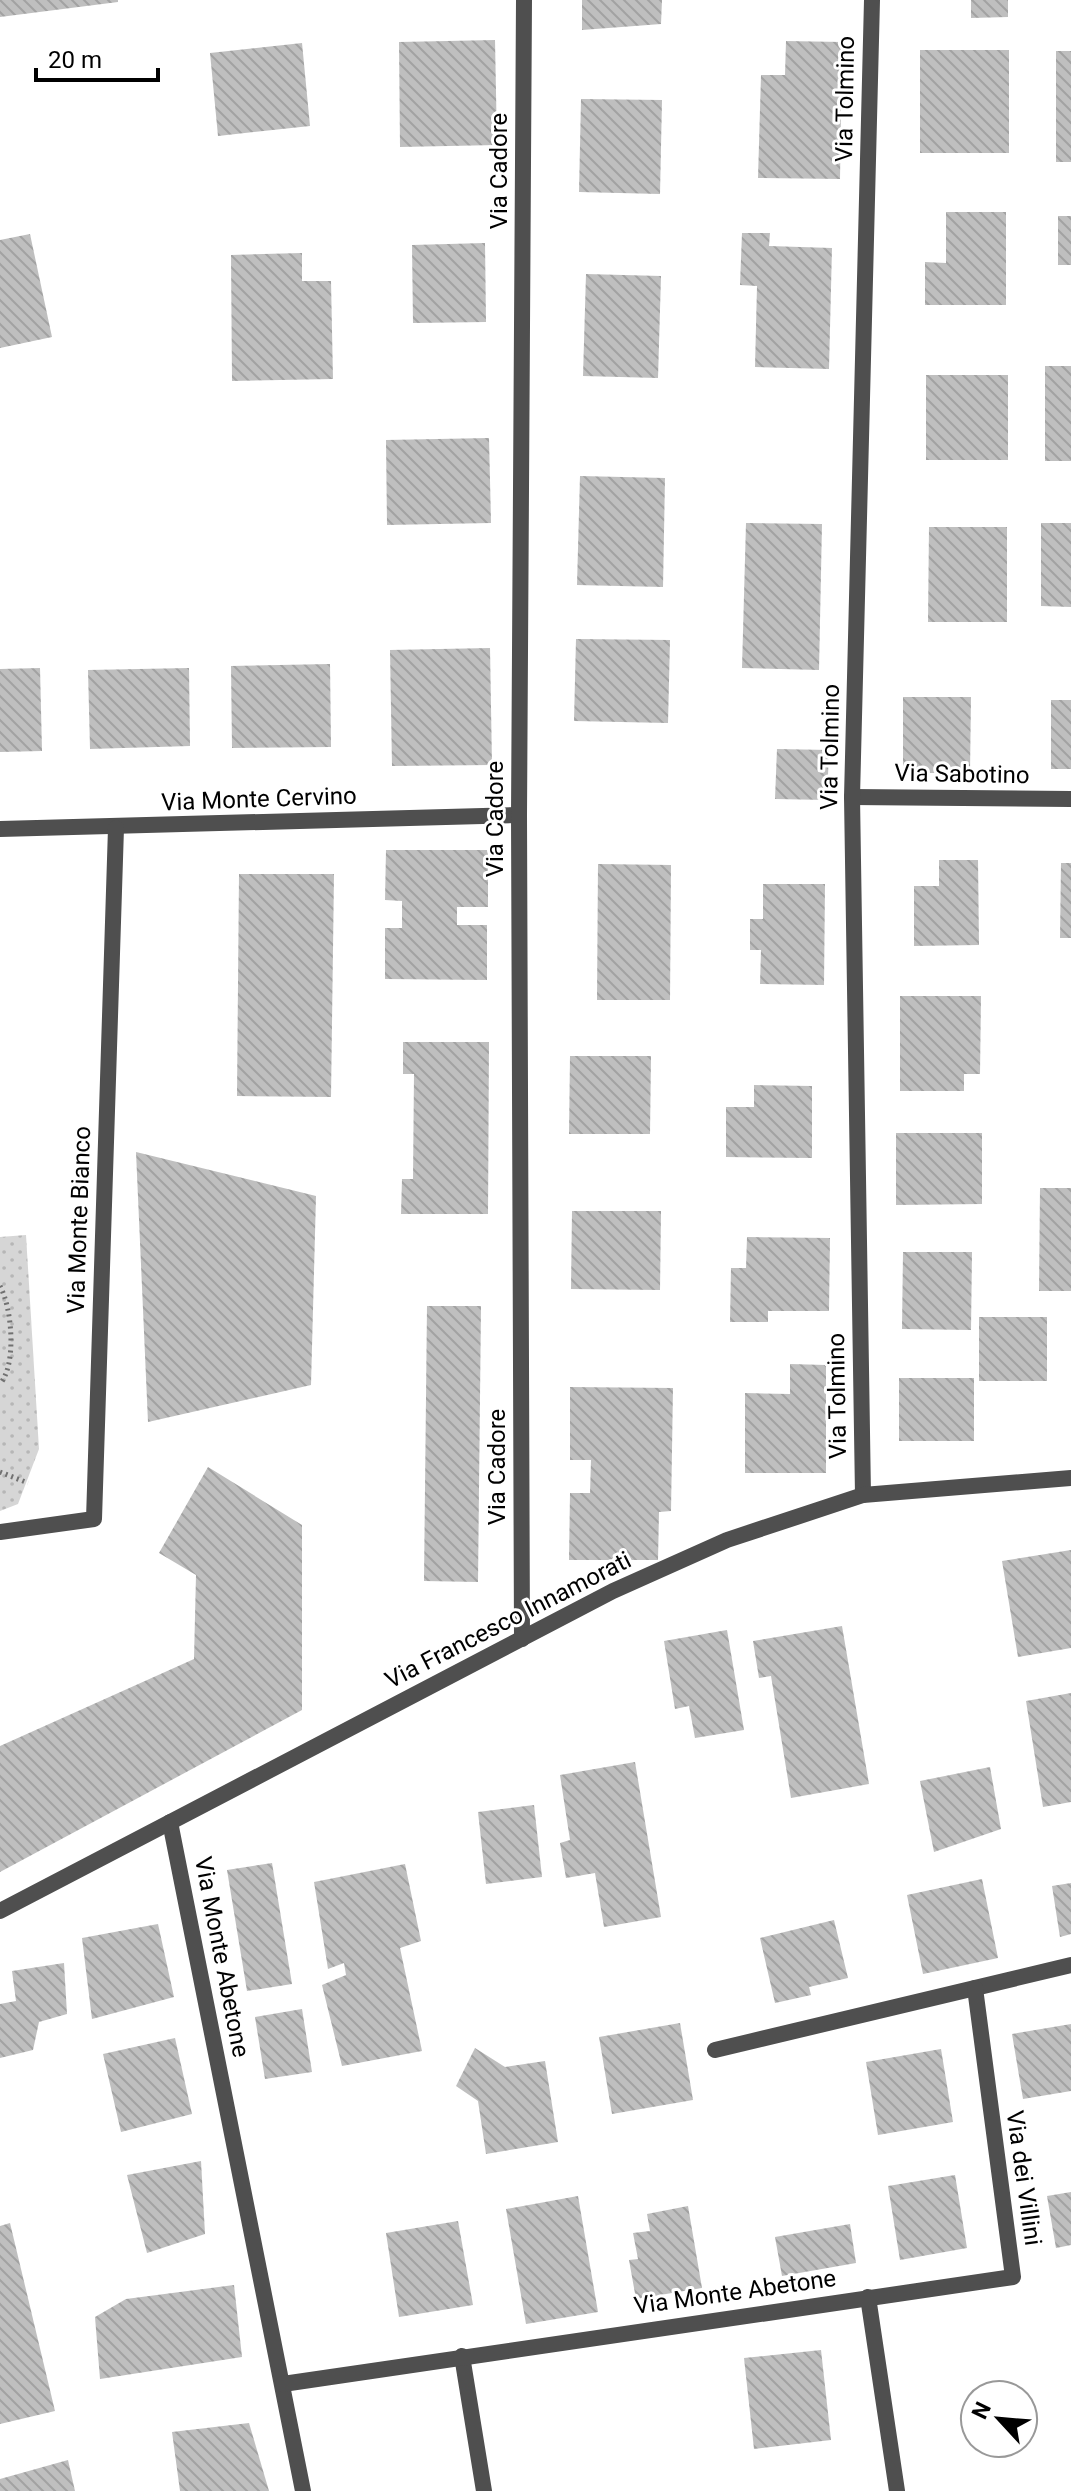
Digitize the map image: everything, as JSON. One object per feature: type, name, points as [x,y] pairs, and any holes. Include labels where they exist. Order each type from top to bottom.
[{"type":"street","name":"Via Cadore","points":[[522,1639],[519,815],[524,0]]},
{"type":"street","name":"Via Tolmino","points":[[863,1495],[852,797],[872,0]]},
{"type":"street","name":"Via Sabotino","points":[[852,797],[1071,799]]},
{"type":"street","name":"Via Monte Cervino","points":[[0,829],[519,815]]},
{"type":"street","name":"Via Monte Bianco","points":[[0,1532],[94,1519],[116,828]]},
{"type":"street","name":"Via Francesco Innamorati","points":[[0,1911],[613,1591],[727,1540],[863,1495],[1071,1478]]},
{"type":"street","name":"Via Monte Abetone","points":[[170,1822],[303,2491]]},
{"type":"street","points":[[715,2050],[1071,1965]]},
{"type":"street","name":"Via dei Villini","points":[[868,2297],[1013,2277],[975,1988]]},
{"type":"street","name":"Via Monte Abetone","points":[[283,2384],[868,2297],[897,2491]]},
{"type":"street","points":[[462,2356],[484,2491]]},
{"type":"path","points":[[0,1286],[12,1348],[7,1375],[0,1384]]},
{"type":"path","points":[[0,1472],[28,1483]]},
{"type":"shaded area","points":[[26,1235],[39,1449],[18,1504],[0,1511],[0,1237]]},
{"type":"building","points":[[0,0],[118,0],[118,2],[0,17]]},
{"type":"building","points":[[582,0],[662,0],[661,24],[582,30]]},
{"type":"building","points":[[971,0],[1008,0],[1008,17],[971,18]]},
{"type":"building","points":[[495,40],[497,145],[400,147],[399,42]]},
{"type":"building","points":[[786,41],[842,42],[840,179],[758,178],[761,75],[785,75]]},
{"type":"building","points":[[302,43],[310,126],[218,136],[210,53]]},
{"type":"building","points":[[920,50],[1009,50],[1009,153],[920,153]]},
{"type":"building","points":[[1056,51],[1071,51],[1071,162],[1056,162]]},
{"type":"building","points":[[581,99],[662,100],[660,194],[579,192]]},
{"type":"building","points":[[946,212],[1006,212],[1006,305],[925,305],[925,262],[946,263]]},
{"type":"building","points":[[1058,216],[1071,216],[1071,265],[1058,265]]},
{"type":"building","points":[[742,233],[770,233],[769,246],[832,248],[829,369],[755,367],[757,286],[740,285]]},
{"type":"building","points":[[30,234],[52,337],[0,348],[0,240]]},
{"type":"building","points":[[485,243],[486,322],[413,323],[412,245]]},
{"type":"building","points":[[302,253],[302,281],[331,281],[333,379],[232,381],[231,255]]},
{"type":"building","points":[[586,274],[661,276],[658,378],[583,376]]},
{"type":"building","points":[[1045,366],[1071,366],[1071,461],[1045,461]]},
{"type":"building","points":[[926,375],[1008,375],[1008,460],[926,460]]},
{"type":"building","points":[[489,438],[491,523],[387,525],[386,440]]},
{"type":"building","points":[[580,476],[665,478],[663,587],[577,585]]},
{"type":"building","points":[[746,523],[822,524],[819,670],[742,668]]},
{"type":"building","points":[[1041,523],[1071,523],[1071,607],[1041,606]]},
{"type":"building","points":[[929,527],[1007,527],[1007,622],[928,622]]},
{"type":"building","points":[[576,639],[670,640],[668,723],[574,721]]},
{"type":"building","points":[[490,648],[492,765],[392,766],[390,650]]},
{"type":"building","points":[[330,664],[331,747],[232,748],[231,666]]},
{"type":"building","points":[[40,668],[42,751],[0,752],[0,669]]},
{"type":"building","points":[[189,668],[190,746],[90,749],[88,670]]},
{"type":"building","points":[[903,697],[971,697],[970,773],[903,773]]},
{"type":"building","points":[[1051,700],[1071,700],[1071,769],[1051,769]]},
{"type":"building","points":[[777,749],[829,750],[827,800],[775,799]]},
{"type":"building","points":[[386,850],[488,850],[488,907],[457,907],[457,925],[487,925],[487,980],[385,979],[385,928],[402,928],[402,901],[385,900]]},
{"type":"building","points":[[939,860],[978,860],[979,945],[914,946],[914,886],[939,886]]},
{"type":"building","points":[[1061,863],[1071,863],[1071,938],[1060,938]]},
{"type":"building","points":[[598,864],[671,865],[670,1000],[597,1000]]},
{"type":"building","points":[[239,874],[334,874],[331,1097],[237,1096]]},
{"type":"building","points":[[763,884],[825,884],[824,985],[760,984],[761,950],[750,950],[750,919],[763,919]]},
{"type":"building","points":[[900,996],[981,996],[980,1074],[964,1074],[964,1091],[900,1091]]},
{"type":"building","points":[[403,1042],[489,1042],[488,1214],[401,1214],[402,1179],[413,1179],[414,1074],[403,1074]]},
{"type":"building","points":[[570,1056],[651,1056],[650,1134],[569,1134]]},
{"type":"building","points":[[754,1085],[812,1086],[812,1158],[726,1157],[726,1107],[754,1107]]},
{"type":"building","points":[[896,1133],[982,1133],[982,1204],[896,1205]]},
{"type":"building","points":[[136,1152],[316,1196],[311,1385],[148,1422]]},
{"type":"building","points":[[1040,1188],[1071,1188],[1071,1291],[1039,1291]]},
{"type":"building","points":[[572,1211],[661,1211],[660,1290],[571,1289]]},
{"type":"building","points":[[747,1237],[830,1238],[829,1311],[768,1311],[768,1322],[730,1322],[731,1268],[746,1268]]},
{"type":"building","points":[[903,1252],[972,1252],[971,1330],[902,1329]]},
{"type":"building","points":[[427,1306],[481,1306],[478,1582],[424,1581]]},
{"type":"building","points":[[979,1317],[1047,1317],[1047,1381],[979,1381]]},
{"type":"building","points":[[790,1364],[826,1365],[826,1473],[745,1473],[745,1393],[790,1394]]},
{"type":"building","points":[[899,1378],[974,1378],[974,1441],[899,1441]]},
{"type":"building","points":[[570,1387],[673,1388],[671,1511],[659,1512],[658,1560],[569,1560],[570,1493],[590,1493],[591,1460],[570,1460]]},
{"type":"building","points":[[208,1467],[302,1525],[302,1710],[0,1872],[0,1746],[194,1659],[196,1575],[159,1553]]},
{"type":"building","points":[[1071,1550],[1071,1648],[1018,1657],[1002,1561]]},
{"type":"building","points":[[842,1626],[869,1784],[791,1798],[771,1676],[759,1678],[753,1641]]},
{"type":"building","points":[[727,1630],[744,1730],[695,1738],[689,1706],[675,1709],[664,1641]]},
{"type":"building","points":[[1071,1693],[1071,1802],[1043,1807],[1026,1701]]},
{"type":"building","points":[[635,1762],[661,1917],[604,1927],[595,1873],[566,1878],[560,1843],[570,1840],[560,1775]]},
{"type":"building","points":[[990,1767],[1001,1829],[934,1852],[920,1781]]},
{"type":"building","points":[[534,1805],[542,1877],[486,1884],[478,1812]]},
{"type":"building","points":[[272,1863],[292,1984],[247,1991],[227,1870]]},
{"type":"building","points":[[405,1864],[421,1941],[400,1948],[422,2051],[342,2066],[322,1985],[346,1975],[344,1963],[328,1969],[314,1882]]},
{"type":"building","points":[[982,1879],[998,1958],[923,1974],[907,1895]]},
{"type":"building","points":[[1071,1883],[1071,1934],[1060,1937],[1052,1886]]},
{"type":"building","points":[[834,1920],[848,1978],[809,1987],[811,1995],[775,2003],[760,1938]]},
{"type":"building","points":[[158,1924],[174,1997],[92,2019],[82,1938]]},
{"type":"building","points":[[64,1963],[67,2014],[39,2022],[33,2050],[0,2058],[0,2004],[16,2001],[12,1971]]},
{"type":"building","points":[[302,2009],[312,2072],[265,2079],[255,2017]]},
{"type":"building","points":[[680,2023],[693,2100],[612,2114],[599,2037]]},
{"type":"building","points":[[1071,2024],[1071,2091],[1023,2099],[1012,2034]]},
{"type":"building","points":[[175,2038],[192,2114],[121,2132],[103,2054]]},
{"type":"building","points":[[475,2048],[505,2067],[545,2061],[558,2142],[486,2154],[478,2101],[456,2086]]},
{"type":"building","points":[[941,2049],[953,2122],[878,2135],[866,2062]]},
{"type":"building","points":[[201,2161],[205,2234],[147,2253],[127,2175]]},
{"type":"building","points":[[955,2175],[967,2248],[900,2260],[888,2186]]},
{"type":"building","points":[[1071,2192],[1071,2245],[1056,2248],[1047,2196]]},
{"type":"building","points":[[578,2196],[598,2312],[526,2324],[506,2209]]},
{"type":"building","points":[[688,2206],[702,2288],[636,2299],[629,2260],[638,2259],[633,2233],[650,2231],[647,2214]]},
{"type":"building","points":[[458,2221],[473,2305],[399,2317],[386,2233]]},
{"type":"building","points":[[10,2223],[55,2411],[0,2424],[0,2226]]},
{"type":"building","points":[[850,2224],[856,2263],[782,2276],[775,2237]]},
{"type":"building","points":[[234,2285],[242,2357],[100,2379],[95,2317],[126,2299]]},
{"type":"building","points":[[821,2350],[831,2440],[754,2449],[744,2358]]},
{"type":"building","points":[[249,2423],[269,2491],[180,2491],[172,2432]]},
{"type":"building","points":[[68,2460],[75,2491],[0,2491],[0,2479]]}]
